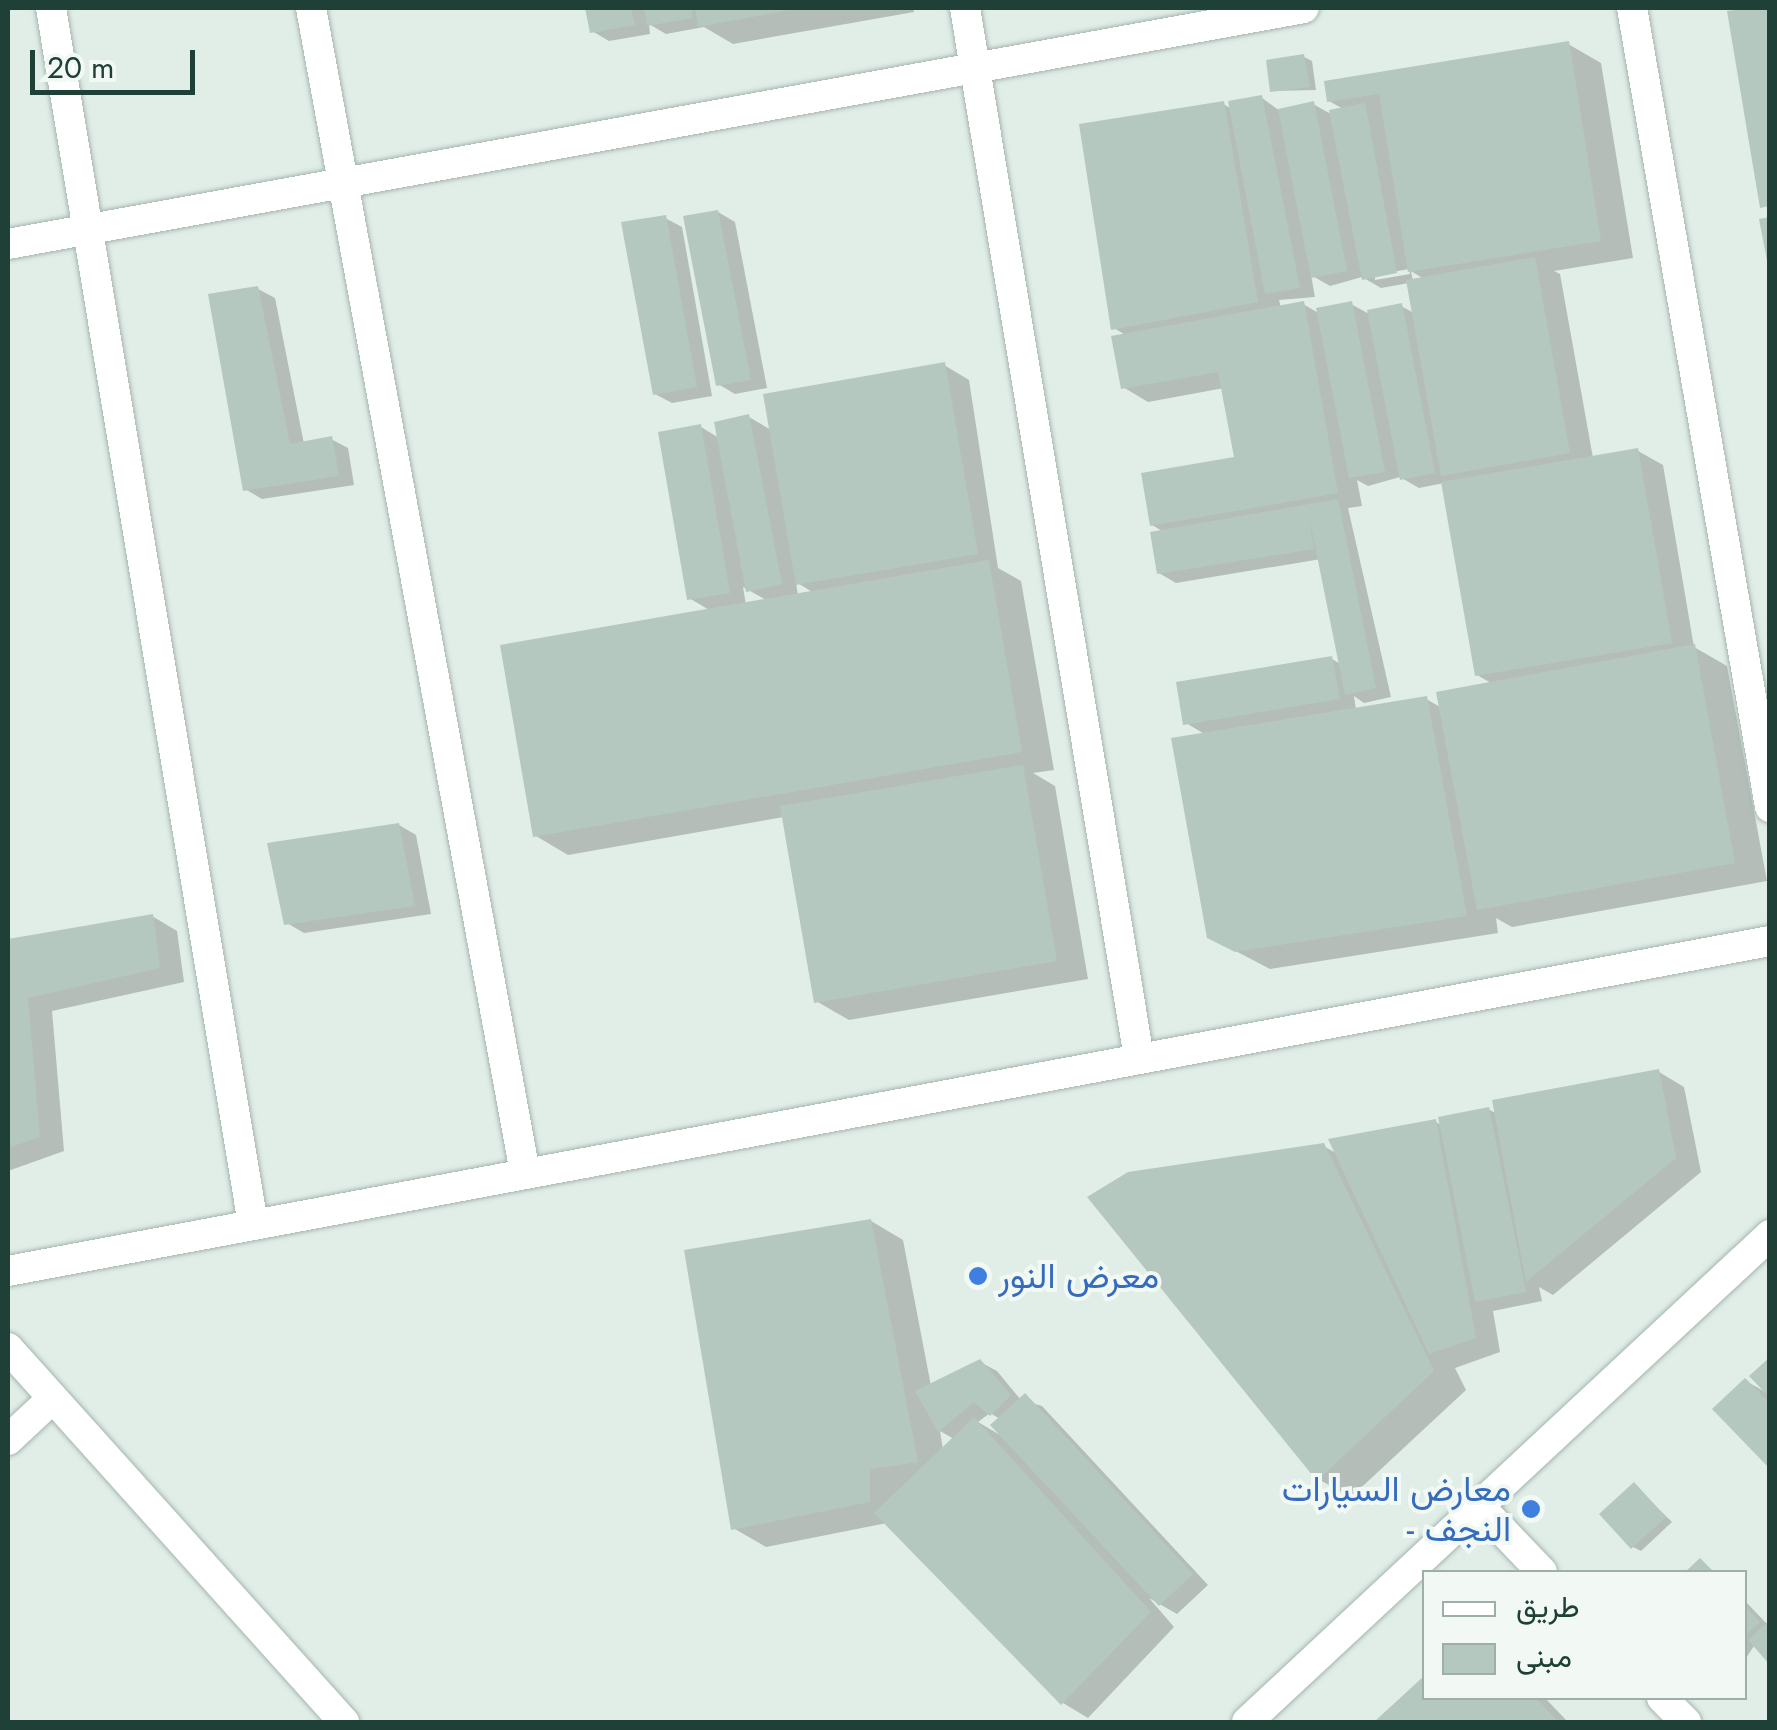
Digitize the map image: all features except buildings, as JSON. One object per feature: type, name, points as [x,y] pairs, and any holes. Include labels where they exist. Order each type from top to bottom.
[{"type":"street","points":[[51,8],[254,1224]]},
{"type":"street","points":[[312,8],[526,1173]]},
{"type":"street","points":[[965,8],[1139,1058]]},
{"type":"street","points":[[8,244],[1304,8]]},
{"type":"street","points":[[1632,8],[1770,807]]},
{"type":"street","points":[[8,1270],[1770,941]]},
{"type":"street","points":[[1246,1722],[1770,1234]]},
{"type":"street","points":[[8,1348],[344,1722]]},
{"type":"street","points":[[8,1440],[52,1399]]},
{"type":"street","points":[[1479,1506],[1540,1570]]},
{"type":"street","points":[[1664,1700],[1686,1722]]},
{"type":"place","name":"معرض النور","points":[[978,1276]]},
{"type":"place","name":"معارض السيارات - النجف","points":[[1531,1509]]}]
